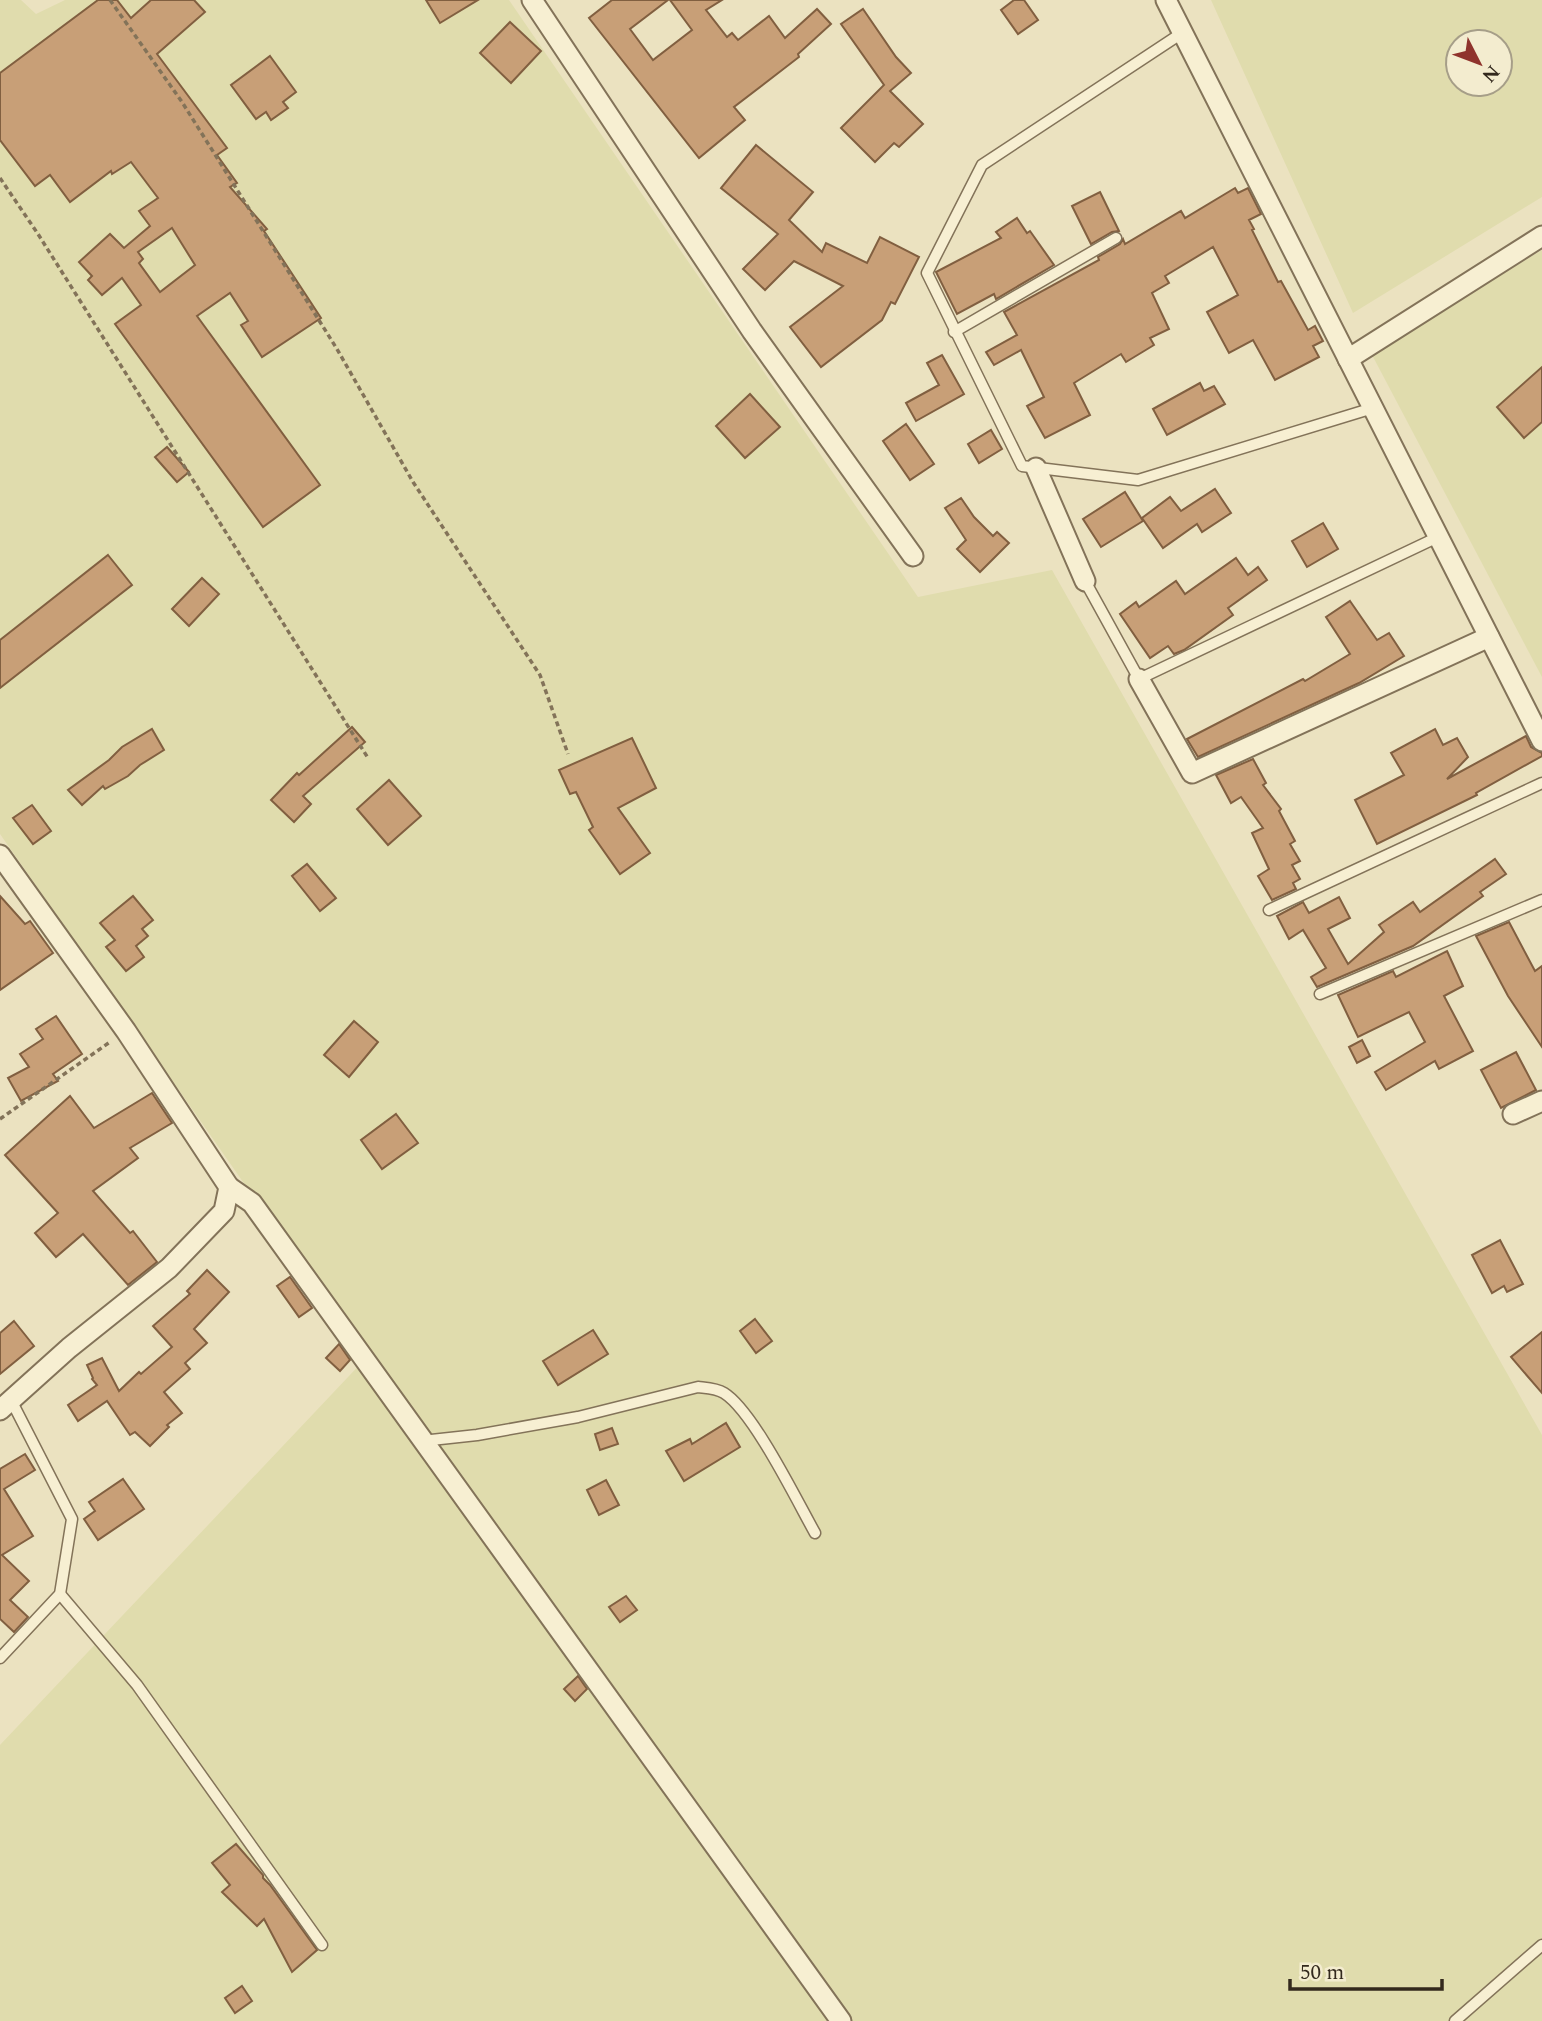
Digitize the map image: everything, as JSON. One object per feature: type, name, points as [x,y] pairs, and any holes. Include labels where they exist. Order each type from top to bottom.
[{"type":"street","points":[[532,0],[752,331],[913,556]]},
{"type":"street","points":[[1166,0],[1542,741]]},
{"type":"street","points":[[1348,359],[1542,236]]},
{"type":"street","points":[[1036,468],[1085,581]]},
{"type":"street","points":[[1139,679],[1192,772],[1489,638]]},
{"type":"street","points":[[0,855],[126,1031],[229,1187],[252,1203],[841,2021]]},
{"type":"street","points":[[1513,1114],[1542,1101]]},
{"type":"street","points":[[5,1405],[69,1348],[169,1268],[224,1211],[229,1187]]},
{"type":"lane","points":[[1182,33],[982,165],[927,274],[1022,466],[1138,480],[1373,408]]},
{"type":"lane","points":[[954,332],[1116,238]]},
{"type":"lane","points":[[1085,581],[1139,679],[1438,537]]},
{"type":"lane","points":[[1269,910],[1542,783]]},
{"type":"lane","points":[[1320,994],[1542,900]]},
{"type":"lane","points":[[422,1441],[578,1418],[698,1387],[717,1389],[746,1414],[815,1533]]},
{"type":"lane","points":[[0,1658],[60,1594],[72,1519],[5,1405]]},
{"type":"lane","points":[[60,1594],[137,1685],[322,1945]]},
{"type":"lane","points":[[1455,2021],[1542,1945]]},
{"type":"path","points":[[110,0],[182,102],[337,349],[412,482],[540,675],[568,754]]},
{"type":"path","points":[[0,178],[368,758]]},
{"type":"path","points":[[0,1119],[126,1031]]},
{"type":"shaded area","points":[[0,0],[21,0],[36,14],[65,0],[509,0],[918,597],[1052,570],[1542,1435],[1542,2021],[0,2021],[0,1745],[366,1358],[0,834]]},
{"type":"shaded area","points":[[1211,0],[1542,0],[1542,197],[1353,313]]},
{"type":"shaded area","points":[[1542,250],[1542,677],[1371,353]]},
{"type":"building","points":[[98,0],[117,0],[131,18],[151,0],[194,0],[205,12],[157,54],[227,148],[217,155],[237,183],[230,187],[267,229],[264,231],[321,318],[262,357],[241,325],[248,321],[230,293],[197,316],[320,485],[263,527],[115,324],[141,305],[122,278],[102,295],[88,280],[92,276],[79,262],[110,234],[124,248],[150,226],[139,211],[158,198],[131,162],[112,174],[111,171],[70,202],[50,175],[35,186],[0,140],[0,73]],"holes":[[[172,228],[195,265],[160,292],[139,263],[143,259],[138,252]]]},
{"type":"building","points":[[426,0],[478,0],[440,23]]},
{"type":"building","points":[[612,0],[668,0],[630,29],[653,60],[692,30],[670,0],[722,0],[706,10],[727,37],[732,33],[738,40],[769,16],[785,38],[817,9],[831,24],[798,54],[799,57],[734,107],[745,120],[699,158],[589,18]]},
{"type":"building","points":[[1014,0],[1024,0],[1038,20],[1018,34],[1001,10]]},
{"type":"building","points":[[863,9],[896,57],[911,73],[890,91],[923,124],[899,147],[894,143],[875,162],[841,128],[884,85],[841,24]]},
{"type":"building","points":[[510,22],[541,51],[511,83],[480,53]]},
{"type":"building","points":[[270,56],[296,92],[283,102],[288,108],[271,120],[266,112],[256,119],[231,85]]},
{"type":"building","points":[[756,145],[813,192],[789,220],[822,252],[826,243],[867,263],[880,237],[919,257],[895,304],[891,302],[882,320],[821,367],[790,327],[843,286],[794,261],[765,290],[743,269],[778,234],[721,188]]},
{"type":"building","points":[[1235,188],[1238,193],[1248,188],[1261,214],[1249,220],[1254,229],[1252,230],[1278,282],[1281,281],[1308,330],[1315,326],[1323,341],[1313,346],[1319,357],[1275,380],[1253,340],[1229,353],[1207,312],[1238,295],[1213,247],[1165,276],[1169,283],[1152,293],[1169,329],[1150,338],[1154,345],[1126,362],[1121,354],[1074,383],[1090,415],[1045,438],[1027,406],[1044,397],[1021,350],[994,365],[986,352],[1017,335],[1004,312],[1099,260],[1098,257],[1120,244],[1123,239],[1125,244],[1181,211],[1185,218]]},
{"type":"building","points":[[1100,192],[1119,231],[1091,244],[1072,206]]},
{"type":"building","points":[[1017,218],[1027,233],[1030,231],[1054,265],[996,299],[994,294],[957,314],[936,272],[1001,238],[996,232]]},
{"type":"building","points":[[942,355],[964,394],[916,421],[906,403],[939,385],[927,363]]},
{"type":"building","points":[[1542,367],[1542,422],[1524,438],[1497,407]]},
{"type":"building","points":[[1200,383],[1204,391],[1214,386],[1225,404],[1167,435],[1153,409]]},
{"type":"building","points":[[750,394],[780,427],[745,458],[716,426]]},
{"type":"building","points":[[906,424],[934,464],[910,480],[883,441]]},
{"type":"building","points":[[991,430],[1002,449],[979,463],[968,444]]},
{"type":"building","points":[[167,447],[189,472],[177,482],[155,457]]},
{"type":"building","points":[[1215,489],[1231,513],[1202,532],[1197,524],[1163,548],[1142,518],[1170,497],[1181,511]]},
{"type":"building","points":[[1125,492],[1143,521],[1101,547],[1083,519]]},
{"type":"building","points":[[961,498],[974,517],[993,536],[997,532],[1009,543],[980,572],[957,549],[966,540],[945,508]]},
{"type":"building","points":[[1323,523],[1338,549],[1307,567],[1292,541]]},
{"type":"building","points":[[108,555],[132,585],[0,688],[0,640]]},
{"type":"building","points":[[1236,558],[1248,575],[1258,567],[1267,580],[1228,608],[1233,615],[1184,650],[1174,654],[1168,646],[1150,658],[1120,614],[1136,602],[1139,607],[1176,581],[1185,594]]},
{"type":"building","points":[[202,578],[219,594],[189,626],[172,609]]},
{"type":"building","points":[[1350,601],[1377,640],[1389,633],[1404,656],[1359,683],[1198,757],[1187,739],[1303,679],[1305,681],[1350,654],[1326,617]]},
{"type":"building","points":[[352,727],[365,742],[303,796],[311,804],[294,822],[271,800],[297,773],[299,775]]},
{"type":"building","points":[[152,729],[164,750],[128,776],[105,789],[103,786],[82,805],[68,790],[122,747]]},
{"type":"building","points":[[1435,729],[1443,745],[1457,738],[1468,757],[1447,779],[1526,736],[1531,747],[1542,753],[1542,756],[1476,793],[1477,795],[1377,844],[1355,800],[1404,775],[1391,753]]},
{"type":"building","points":[[632,738],[656,788],[618,808],[650,853],[620,874],[589,830],[593,827],[576,792],[570,794],[559,770]]},
{"type":"building","points":[[1253,759],[1266,783],[1263,785],[1281,809],[1279,811],[1295,841],[1290,844],[1300,861],[1292,865],[1300,879],[1293,883],[1296,889],[1272,900],[1258,876],[1269,869],[1252,833],[1263,828],[1241,797],[1231,803],[1216,775]]},
{"type":"building","points":[[389,780],[421,816],[388,845],[357,809]]},
{"type":"building","points":[[32,805],[51,831],[33,844],[13,818]]},
{"type":"building","points":[[1495,859],[1506,874],[1480,892],[1483,896],[1413,946],[1317,987],[1311,977],[1326,968],[1303,930],[1289,939],[1277,916],[1303,902],[1309,913],[1339,897],[1350,918],[1328,929],[1348,964],[1384,932],[1379,925],[1413,902],[1420,912]]},
{"type":"building","points":[[307,864],[336,898],[320,911],[292,876]]},
{"type":"building","points":[[0,896],[25,924],[30,921],[53,953],[0,990]]},
{"type":"building","points":[[133,896],[153,920],[142,929],[148,936],[136,946],[144,957],[126,971],[106,947],[115,940],[100,923]]},
{"type":"building","points":[[1509,922],[1535,971],[1542,966],[1542,1047],[1508,996],[1476,936]]},
{"type":"building","points":[[1447,951],[1463,986],[1444,996],[1473,1051],[1439,1069],[1435,1061],[1386,1090],[1375,1072],[1425,1042],[1409,1012],[1358,1037],[1338,995],[1393,971],[1396,977]]},
{"type":"building","points":[[56,1016],[82,1054],[53,1074],[58,1081],[21,1101],[8,1078],[29,1067],[20,1054],[43,1039],[36,1029]]},
{"type":"building","points":[[354,1021],[378,1042],[349,1077],[324,1055]]},
{"type":"building","points":[[1362,1040],[1370,1056],[1357,1063],[1349,1047]]},
{"type":"building","points":[[1516,1052],[1536,1090],[1501,1108],[1481,1070]]},
{"type":"building","points":[[152,1093],[172,1123],[130,1148],[138,1158],[93,1191],[130,1233],[133,1231],[157,1262],[128,1285],[83,1234],[56,1257],[35,1233],[58,1213],[5,1155],[70,1096],[94,1128]]},
{"type":"building","points":[[396,1114],[418,1143],[382,1169],[361,1140]]},
{"type":"building","points":[[1500,1240],[1523,1284],[1507,1292],[1504,1286],[1492,1293],[1472,1255]]},
{"type":"building","points":[[207,1270],[229,1292],[194,1329],[207,1343],[185,1363],[190,1369],[164,1392],[182,1413],[167,1425],[169,1427],[150,1446],[135,1432],[130,1435],[107,1401],[78,1421],[68,1405],[97,1385],[87,1365],[102,1358],[119,1391],[139,1372],[141,1374],[172,1347],[153,1326],[190,1294],[187,1291]]},
{"type":"building","points":[[290,1277],[312,1308],[299,1317],[277,1286]]},
{"type":"building","points":[[755,1319],[772,1341],[756,1353],[740,1331]]},
{"type":"building","points":[[14,1321],[34,1346],[0,1374],[0,1333]]},
{"type":"building","points":[[593,1330],[608,1354],[558,1385],[543,1361]]},
{"type":"building","points":[[1542,1332],[1542,1393],[1511,1357]]},
{"type":"building","points":[[339,1344],[350,1360],[340,1371],[326,1358]]},
{"type":"building","points":[[726,1423],[740,1447],[684,1481],[666,1451],[690,1439],[692,1444]]},
{"type":"building","points":[[612,1428],[618,1444],[600,1450],[595,1434]]},
{"type":"building","points":[[25,1454],[35,1470],[4,1489],[33,1536],[2,1555],[29,1581],[10,1600],[28,1617],[14,1632],[0,1619],[0,1469]]},
{"type":"building","points":[[123,1479],[144,1509],[98,1540],[84,1519],[95,1511],[89,1502]]},
{"type":"building","points":[[606,1480],[619,1505],[599,1515],[587,1490]]},
{"type":"building","points":[[626,1596],[637,1610],[620,1622],[609,1607]]},
{"type":"building","points":[[578,1676],[587,1689],[575,1701],[564,1689]]},
{"type":"building","points":[[236,1844],[263,1875],[317,1950],[292,1972],[264,1919],[257,1926],[222,1892],[230,1885],[212,1863]]},
{"type":"building","points":[[242,1986],[252,2001],[235,2013],[225,1998]]}]
